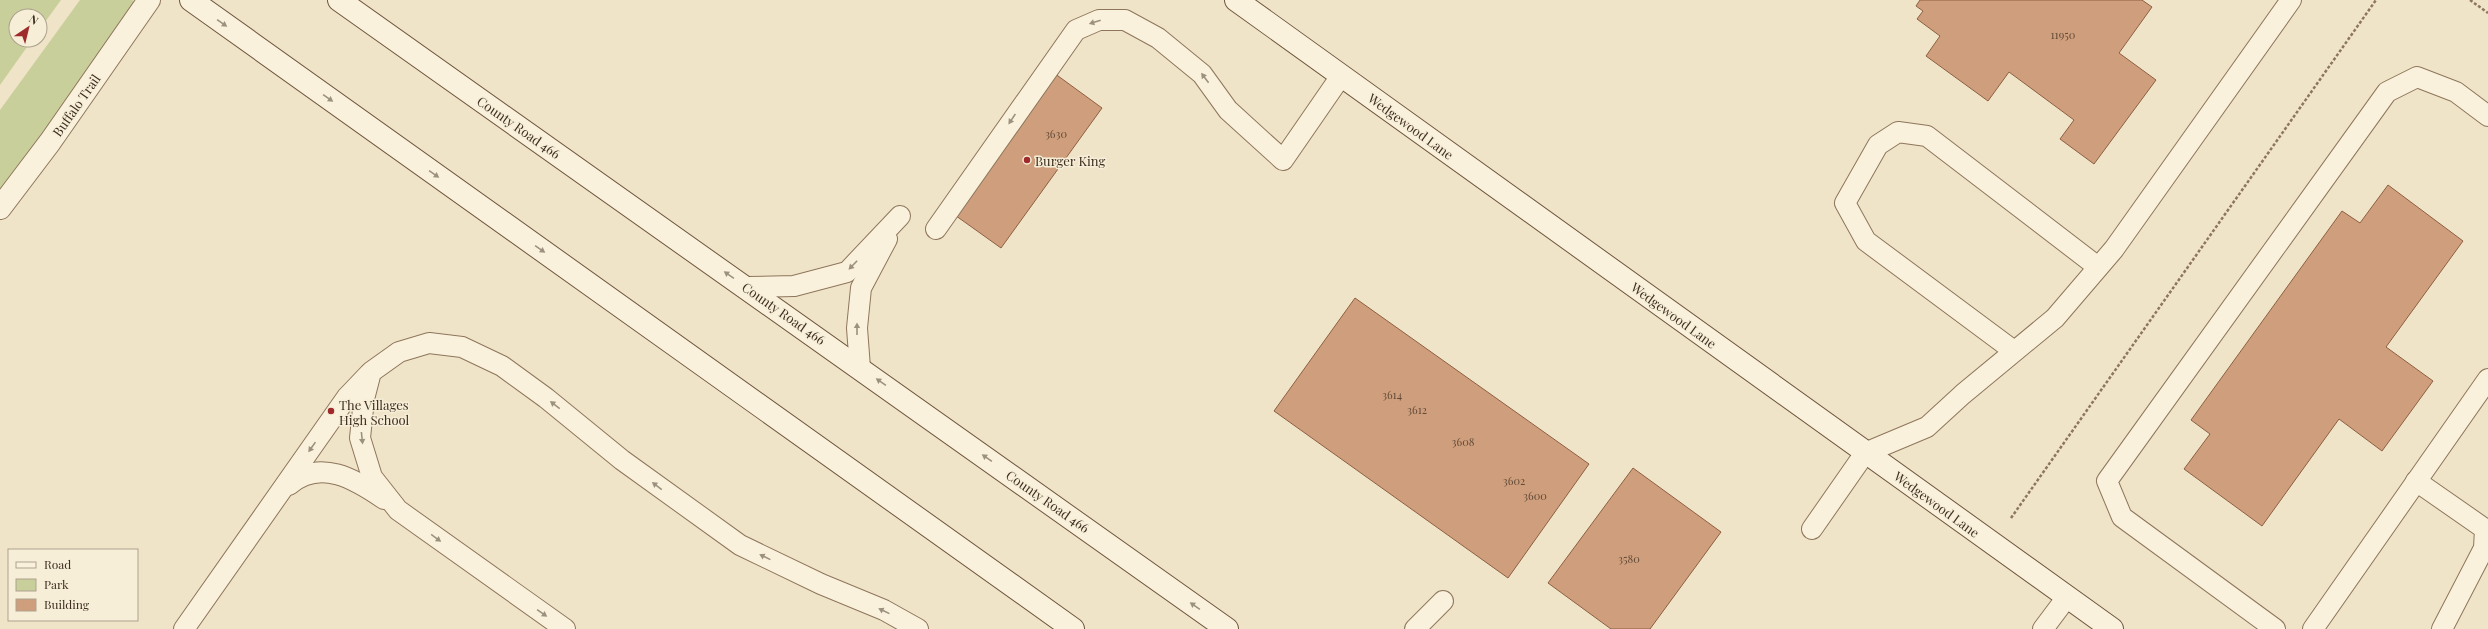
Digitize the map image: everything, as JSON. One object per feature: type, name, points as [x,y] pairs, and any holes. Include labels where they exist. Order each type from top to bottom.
[{"type":"main road","name":"Buffalo Trail","points":[[0,208],[50,142],[149,0]]},
{"type":"main road","points":[[191,0],[1073,629]]},
{"type":"main road","name":"County Road 466","points":[[339,0],[747,287],[1227,629]]},
{"type":"main road","name":"Wedgewood Lane","points":[[1236,0],[2112,629]]},
{"type":"lane","points":[[1812,529],[1864,452],[1927,428],[2014,351],[2055,318],[2119,242],[2290,0]]},
{"type":"lane","points":[[936,229],[1076,30],[1099,20],[1125,20],[1158,38],[1202,74],[1228,110],[1283,160],[1341,76]]},
{"type":"lane","points":[[2274,629],[2122,517],[2107,481],[2387,92],[2417,77],[2456,92],[2488,116]]},
{"type":"lane","points":[[2014,351],[1866,241],[1844,203],[1878,145],[1898,132],[1927,136],[2098,268]]},
{"type":"lane","points":[[747,287],[794,286],[846,272],[900,216],[861,288],[857,328],[860,368]]},
{"type":"lane","points":[[184,629],[348,397],[371,372],[398,352],[429,343],[462,347],[502,366],[521,379],[622,460],[740,545],[821,584],[884,610],[918,629]]},
{"type":"lane","points":[[371,372],[364,399],[360,438],[372,477],[398,510]]},
{"type":"lane","points":[[2313,629],[2488,379]]},
{"type":"lane","points":[[280,492],[300,475],[319,471],[348,477],[370,489],[565,629]]},
{"type":"lane","points":[[2416,481],[2485,529],[2484,548],[2442,629]]},
{"type":"lane","points":[[2044,629],[2067,596]]},
{"type":"lane","points":[[1415,629],[1443,602],[1430,629]]},
{"type":"path","points":[[1992,544],[2376,0]]},
{"type":"path","points":[[2470,0],[2488,13]]},
{"type":"green space","points":[[0,0],[61,0],[48,18],[48,8],[8,8],[8,48],[26,48],[0,85]]},
{"type":"green space","points":[[80,0],[132,0],[143,8],[0,204],[0,110],[45,48],[48,48],[48,44]]},
{"type":"building","points":[[1920,0],[2142,0],[2152,7],[2119,53],[2156,80],[2094,164],[2060,139],[2074,120],[2009,72],[1988,101],[1926,56],[1940,36],[1917,19],[1923,11],[1916,6]]},
{"type":"building","name":"Burger King","points":[[1054,73],[1102,108],[1001,248],[952,213]]},
{"type":"building","points":[[2388,185],[2463,241],[2386,347],[2433,381],[2382,451],[2339,419],[2262,526],[2184,469],[2210,434],[2191,420],[2342,211],[2360,223]]},
{"type":"building","points":[[1355,298],[1589,464],[1508,578],[1274,411]]},
{"type":"building","points":[[1633,468],[1721,532],[1650,629],[1611,629],[1548,583]]},
{"type":"place","name":"Burger King","points":[[1027,160]]},
{"type":"place","name":"The Villages High School","points":[[331,411]]}]
